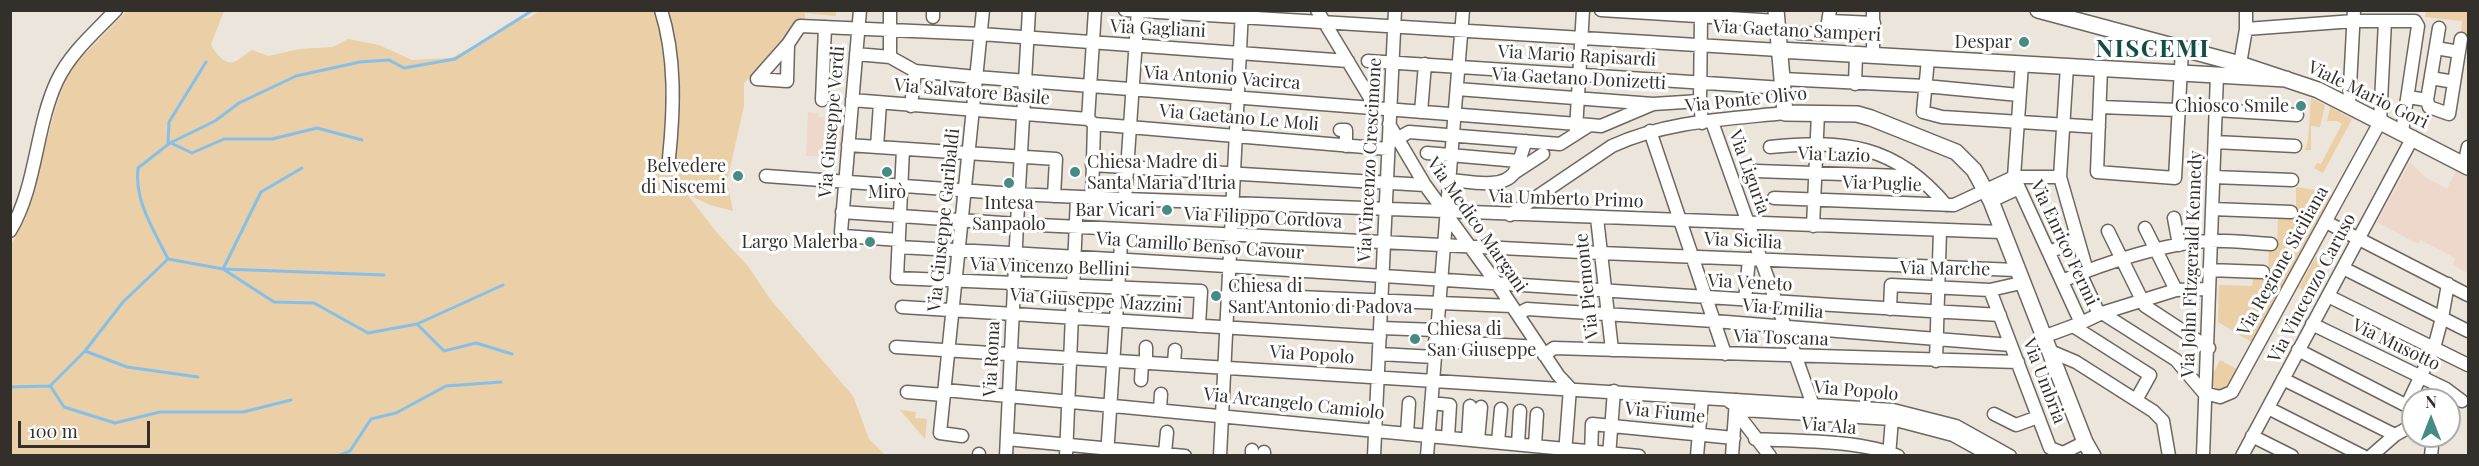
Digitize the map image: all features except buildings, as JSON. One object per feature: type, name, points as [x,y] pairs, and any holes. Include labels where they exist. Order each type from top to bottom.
[{"type":"main road","name":"Viale Mario Gori","points":[[2038,10],[2077,16],[2182,49],[2219,67],[2240,64],[2318,90],[2466,166]]},
{"type":"main road","points":[[1776,16],[1785,113]]},
{"type":"main road","name":"Via Gaetano Samperi","points":[[1779,50],[2180,73],[2219,67],[2286,79]]},
{"type":"main road","name":"Via Ponte Olivo","points":[[1785,113],[1864,116],[1944,146],[1956,152],[1968,163],[1988,196],[2089,449]]},
{"type":"street","points":[[10,231],[21,207],[57,81],[75,53],[116,10]]},
{"type":"street","points":[[661,10],[669,38],[672,119],[669,158]]},
{"type":"street","name":"Via Giuseppe Verdi","points":[[844,236],[841,232],[844,181],[860,10]]},
{"type":"street","points":[[890,10],[890,57]]},
{"type":"street","name":"Via Giuseppe Garibaldi","points":[[962,436],[940,434],[983,10]]},
{"type":"street","name":"Via Roma","points":[[1006,456],[1016,225],[1022,157],[1029,10]]},
{"type":"street","points":[[1093,195],[1091,87],[1095,10]]},
{"type":"street","name":"Via Gaetano Samperi","points":[[1125,10],[1242,14],[1325,24],[1779,50]]},
{"type":"street","points":[[1317,10],[1370,98],[1380,109]]},
{"type":"street","name":"Via Vincenzo Crescimone","points":[[1389,125],[1380,109],[1393,63],[1395,10]]},
{"type":"street","points":[[1427,456],[1463,10]]},
{"type":"street","points":[[1576,129],[1583,10]]},
{"type":"street","points":[[1601,10],[1776,16]]},
{"type":"street","points":[[2240,64],[2246,29],[2246,10]]},
{"type":"street","points":[[1126,198],[1138,11]]},
{"type":"street","points":[[1220,456],[1234,136],[1242,14]]},
{"type":"street","name":"Via Liguria","points":[[1703,14],[1700,101],[1749,223],[1813,405]]},
{"type":"street","points":[[1798,33],[1826,34],[1830,16],[1873,17],[1873,55]]},
{"type":"street","points":[[2246,29],[2354,16],[2385,21],[2415,21],[2418,26],[2408,97],[2408,135]]},
{"type":"street","points":[[2349,105],[2354,16]]},
{"type":"street","points":[[2380,122],[2385,21]]},
{"type":"street","name":"Via Gagliani","points":[[788,44],[800,26],[981,34],[1348,61]]},
{"type":"street","points":[[822,100],[825,27]]},
{"type":"street","points":[[2436,48],[2460,45],[2449,114],[2429,107],[2427,100],[2439,28]]},
{"type":"street","points":[[2101,68],[2097,172],[2175,178],[2182,49]]},
{"type":"street","name":"Via Antonio Vacirca","points":[[856,54],[890,57],[915,71],[1025,82],[1421,112],[1576,129],[1590,125],[1601,126],[1653,104]]},
{"type":"street","points":[[1855,84],[1856,55]]},
{"type":"street","points":[[1928,58],[1923,112],[1942,117],[2099,127]]},
{"type":"street","points":[[2413,58],[2433,61]]},
{"type":"street","name":"Via Mario Rapisardi","points":[[1368,61],[1701,82],[1855,84],[2019,95]]},
{"type":"street","points":[[1421,112],[1425,64]]},
{"type":"street","points":[[2022,64],[2017,182],[2060,177]]},
{"type":"street","points":[[2067,66],[2060,177],[2075,227],[2083,272],[2101,313],[2176,360],[2204,393],[2214,397],[2227,396]]},
{"type":"street","name":"Via John Fitzgerald Kennedy","points":[[2203,456],[2219,67]]},
{"type":"street","points":[[911,106],[915,71]]},
{"type":"street","points":[[2431,78],[2454,82]]},
{"type":"street","name":"Via Gaetano Donizetti","points":[[1457,89],[1653,104],[1700,101]]},
{"type":"street","points":[[2408,97],[2427,100]]},
{"type":"street","name":"Via Salvatore Basile","points":[[852,100],[1091,121]]},
{"type":"street","points":[[877,147],[880,103]]},
{"type":"street","points":[[2100,107],[2178,110]]},
{"type":"street","points":[[2216,110],[2297,115]]},
{"type":"street","name":"Via Ponte Olivo","points":[[1510,214],[1612,146],[1650,131],[1785,113]]},
{"type":"street","points":[[1813,226],[1818,113]]},
{"type":"street","name":"Via Gaetano Le Moli","points":[[1091,121],[1130,127],[1346,146],[1391,144],[1409,132],[1560,144],[1576,129]]},
{"type":"street","name":"Via Regione Siciliana","points":[[2205,416],[2232,392],[2380,122]]},
{"type":"street","name":"Via Medico Margani","points":[[1389,125],[1391,144],[1447,213],[1498,285],[1542,351],[1557,381],[1569,388]]},
{"type":"street","points":[[1340,130],[1346,130],[1346,146]]},
{"type":"street","points":[[1650,131],[1725,354]]},
{"type":"street","name":"Via Vincenzo Caruso","points":[[2242,456],[2359,238],[2408,135]]},
{"type":"street","points":[[1516,167],[1526,141]]},
{"type":"street","points":[[2215,142],[2295,146]]},
{"type":"street","name":"Via Vincenzo Crescimone","points":[[1370,454],[1375,430],[1379,378],[1387,182],[1391,144]]},
{"type":"street","points":[[1770,147],[1799,144],[1862,147],[1910,171],[1946,205]]},
{"type":"street","points":[[848,145],[1056,159],[1054,196]]},
{"type":"street","points":[[2466,166],[2469,147]]},
{"type":"street","points":[[899,244],[903,149]]},
{"type":"street","points":[[1427,153],[1516,167]]},
{"type":"street","points":[[1449,180],[1495,183],[1503,181],[1516,167],[1543,154]]},
{"type":"street","points":[[1092,165],[1425,185]]},
{"type":"street","name":"Via Lazio","points":[[1756,171],[1901,176],[1910,171]]},
{"type":"street","name":"Via Umberto Primo","points":[[766,176],[1054,196],[1093,195],[1231,204],[1447,213],[2001,232]]},
{"type":"street","points":[[2213,177],[2292,180]]},
{"type":"street","name":"Via Puglie","points":[[1774,198],[1954,205],[1988,196],[2017,182]]},
{"type":"street","name":"Via Enrico Fermi","points":[[2017,182],[2062,280],[2077,325]]},
{"type":"street","points":[[1066,450],[1077,197]]},
{"type":"street","points":[[2212,209],[2291,212]]},
{"type":"street","name":"Via Filippo Cordova","points":[[842,212],[1076,229],[1469,246]]},
{"type":"street","name":"Via Piemonte","points":[[1597,218],[1612,350]]},
{"type":"street","points":[[2175,218],[2179,245]]},
{"type":"street","points":[[2326,222],[2469,295]]},
{"type":"street","points":[[2145,228],[2176,290]]},
{"type":"street","points":[[1107,452],[1124,230]]},
{"type":"street","points":[[1936,361],[1940,230]]},
{"type":"street","points":[[2108,231],[2145,306],[2209,348]]},
{"type":"street","name":"Via Camillo Benso Cavour","points":[[844,236],[958,250],[1121,258],[1498,285]]},
{"type":"street","points":[[2049,252],[2077,241]]},
{"type":"street","points":[[2062,280],[2122,260],[2179,245],[2211,241],[2271,243]]},
{"type":"street","name":"Via Vincenzo Bellini","points":[[899,244],[897,278],[1201,291],[1199,326]]},
{"type":"street","name":"Via Sicilia","points":[[1469,246],[1939,267],[2019,277]]},
{"type":"street","points":[[1745,300],[1749,259]]},
{"type":"street","points":[[2343,268],[2469,331]]},
{"type":"street","points":[[2209,270],[2263,272]]},
{"type":"street","name":"Via Marche","points":[[1890,309],[1886,285],[1990,290],[2019,277]]},
{"type":"street","points":[[2416,388],[2434,348],[2448,284]]},
{"type":"street","name":"Via Veneto","points":[[1498,285],[2000,315]]},
{"type":"street","points":[[2043,337],[2077,325],[2101,313],[2176,290],[2209,289]]},
{"type":"street","name":"Via Umbria","points":[[1990,290],[2050,448],[2063,453],[2089,449]]},
{"type":"street","name":"Via Emilia","points":[[1227,294],[1438,303],[1515,310],[1608,314],[2011,345]]},
{"type":"street","points":[[2328,296],[2469,365]]},
{"type":"street","name":"Via Giuseppe Mazzini","points":[[902,307],[1199,326],[1435,335]]},
{"type":"street","name":"Via Musotto","points":[[2312,324],[2465,401]]},
{"type":"street","points":[[2077,325],[2150,375],[2136,400]]},
{"type":"street","name":"Via Toscana","points":[[1435,335],[1542,351],[1554,348],[2018,362]]},
{"type":"street","name":"Via Popolo","points":[[896,347],[1432,381],[1557,381]]},
{"type":"street","points":[[1141,380],[1146,347]]},
{"type":"street","points":[[1174,364],[1175,350]]},
{"type":"street","points":[[2298,350],[2401,402]]},
{"type":"street","points":[[2050,351],[2076,362],[2153,411],[2163,421],[2169,456]]},
{"type":"street","points":[[1380,354],[1434,357]]},
{"type":"street","points":[[2283,379],[2395,435]]},
{"type":"street","name":"Via Arcangelo Camiolo","points":[[907,392],[944,392],[968,386],[1009,395],[1535,445],[1565,452],[1639,456]]},
{"type":"street","points":[[1565,452],[1569,388]]},
{"type":"street","name":"Via Popolo","points":[[1569,388],[1702,398],[1734,404],[1813,405],[1893,410],[1956,426],[1986,451]]},
{"type":"street","points":[[1609,454],[1614,391]]},
{"type":"street","points":[[1160,409],[1161,394]]},
{"type":"street","points":[[1696,456],[1702,398]]},
{"type":"street","points":[[1407,433],[1409,403]]},
{"type":"street","points":[[1431,404],[1450,405],[1448,437]]},
{"type":"street","points":[[1732,456],[1734,404]]},
{"type":"street","points":[[1734,404],[1755,439],[1770,456]]},
{"type":"street","name":"Via Popolo","points":[[1734,404],[1743,410],[1892,419],[1953,435],[1986,451],[2010,456]]},
{"type":"street","points":[[1473,440],[1476,406]]},
{"type":"street","points":[[2268,408],[2363,456]]},
{"type":"street","points":[[1498,442],[1501,409]]},
{"type":"street","points":[[1518,444],[1520,411]]},
{"type":"street","points":[[1535,445],[1537,414]]},
{"type":"street","points":[[1994,414],[2016,425],[2038,417]]},
{"type":"street","points":[[1892,419],[1892,454]]},
{"type":"street","name":"Via Fiume","points":[[1591,453],[1592,424],[1734,438]]},
{"type":"street","points":[[1165,453],[1167,432]]},
{"type":"street","points":[[2371,456],[2401,432]]},
{"type":"street","points":[[2252,436],[2292,456]]},
{"type":"street","points":[[1007,439],[1066,450],[1165,453],[1185,456]]},
{"type":"street","name":"Via Ala","points":[[1755,439],[1837,443],[1892,454]]},
{"type":"shaded area","points":[[127,11],[224,11],[211,44],[219,56],[232,62],[252,50],[268,56],[300,49],[333,47],[348,39],[379,45],[412,60],[451,58],[513,21],[529,18],[539,11],[658,11],[666,49],[669,119],[667,165],[676,172],[676,123],[665,11],[836,11],[836,16],[805,13],[805,21],[798,21],[744,83],[744,106],[727,181],[733,211],[710,205],[687,194],[719,235],[748,266],[770,299],[853,396],[869,439],[885,455],[11,455],[10,247],[26,217],[56,106],[65,82],[76,63]]},
{"type":"shaded area","points":[[2426,11],[2468,11],[2468,41],[2466,41],[2467,34],[2461,33],[2462,21],[2425,17]]},
{"type":"shaded area","points":[[2311,98],[2325,105],[2320,127],[2311,126],[2311,150],[2305,150],[2308,140]]},
{"type":"shaded area","points":[[2330,107],[2352,119],[2323,173],[2314,168],[2317,163],[2321,164],[2342,124],[2337,121],[2327,121]]},
{"type":"shaded area","points":[[808,112],[818,113],[819,117],[844,118],[843,157],[806,156]]},
{"type":"shaded area","points":[[2410,162],[2425,177],[2447,189],[2456,171],[2468,177],[2468,273],[2453,265],[2455,258],[2421,240],[2418,244],[2377,222]]},
{"type":"shaded area","points":[[2296,187],[2316,190],[2333,198],[2253,343],[2218,322],[2219,285],[2252,286],[2253,278],[2268,278],[2269,249],[2277,249],[2278,218],[2296,219]]},
{"type":"shaded area","points":[[2316,256],[2325,261],[2308,293],[2299,288]]},
{"type":"shaded area","points":[[2220,360],[2239,370],[2229,390],[2222,391],[2208,384]]},
{"type":"shaded area","points":[[900,410],[916,412],[915,418],[927,419],[925,439]]},
{"type":"waterway","points":[[10,387],[50,386],[85,351],[123,302],[168,259],[142,204],[138,168],[170,143],[215,121],[239,103],[296,76],[360,62],[389,60],[404,68],[455,59],[533,10]]},
{"type":"waterway","points":[[168,145],[169,122],[206,62]]},
{"type":"waterway","points":[[171,143],[192,153],[224,139],[272,139],[317,128],[362,140]]},
{"type":"waterway","points":[[302,168],[261,192],[223,269],[274,302],[314,303],[368,333],[417,324],[503,285]]},
{"type":"waterway","points":[[168,259],[223,269],[384,275]]},
{"type":"waterway","points":[[417,324],[444,351],[476,343],[512,354]]},
{"type":"waterway","points":[[85,351],[127,367],[198,377]]},
{"type":"waterway","points":[[338,456],[350,451],[371,419],[396,413],[446,386],[501,382]]},
{"type":"waterway","points":[[51,387],[64,407],[115,423],[160,412],[243,412],[291,400]]},
{"type":"place","name":"Despar","points":[[2024,42]]},
{"type":"place","name":"Chiosco Smile","points":[[2301,106]]},
{"type":"place","name":"Mirò","points":[[887,172]]},
{"type":"place","name":"Chiesa Madre di Santa Maria d'Itria","points":[[1075,172]]},
{"type":"place","name":"Belvedere di Niscemi","points":[[738,176]]},
{"type":"place","name":"Intesa Sanpaolo","points":[[1009,183]]},
{"type":"place","name":"Bar Vicari","points":[[1167,210]]},
{"type":"place","name":"Largo Malerba","points":[[870,242]]},
{"type":"place","name":"Chiesa di Sant'Antonio di Padova","points":[[1216,296]]},
{"type":"place","name":"Chiesa di San Giuseppe","points":[[1415,339]]},
{"type":"district","name":"NISCEMI","points":[[2153,50]]}]
